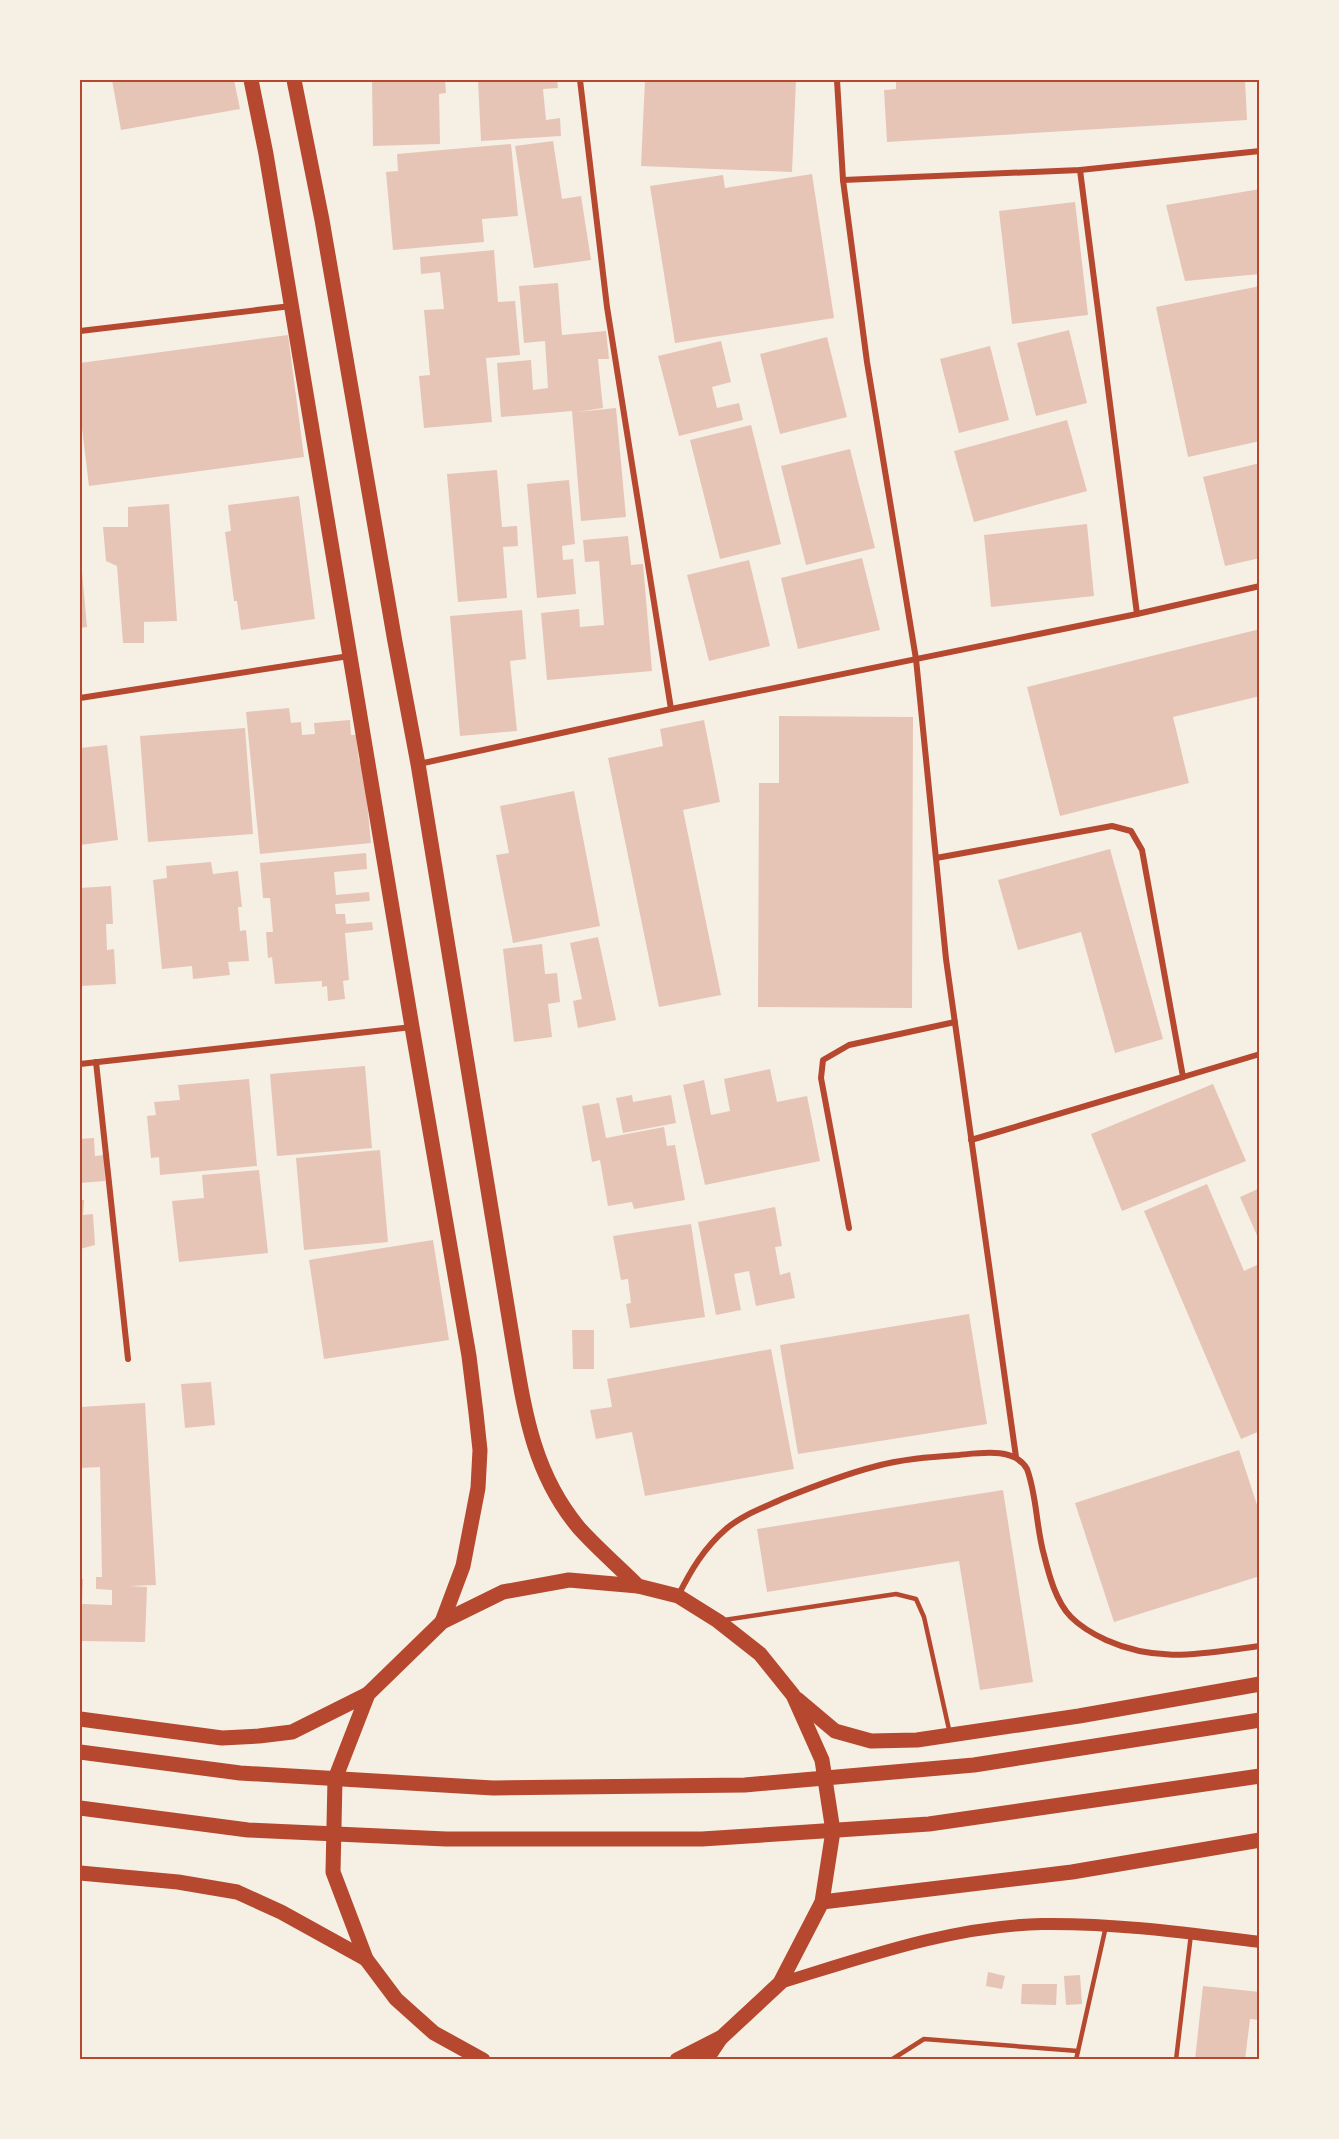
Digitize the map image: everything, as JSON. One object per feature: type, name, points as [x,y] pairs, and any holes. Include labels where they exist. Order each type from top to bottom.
[{"type":"main road","points":[[251,80],[292,306],[411,1027],[469,1356],[480,1450],[478,1488],[465,1556],[442,1622]]},
{"type":"main road","points":[[294,80],[418,764],[530,1433],[542,1467],[558,1499],[580,1528],[638,1586]]},
{"type":"main road","points":[[80,1719],[222,1738],[292,1732],[368,1694],[442,1622],[503,1592],[568,1580],[638,1586],[678,1596],[718,1621],[760,1654],[793,1695],[835,1731],[871,1741],[917,1740],[1079,1716],[1260,1684]]},
{"type":"main road","points":[[368,1694],[335,1779],[333,1872],[366,1959],[396,2000],[434,2033],[480,2059]]},
{"type":"main road","points":[[706,2060],[722,2037],[780,1983],[822,1902],[833,1832],[822,1760],[793,1695]]},
{"type":"main road","points":[[80,1752],[240,1773],[493,1788],[746,1785],[974,1765],[1260,1720]]},
{"type":"main road","points":[[80,1808],[248,1830],[446,1839],[702,1839],[929,1824],[1260,1776]]},
{"type":"main road","points":[[822,1902],[1072,1872],[1260,1840]]},
{"type":"main road","points":[[80,1873],[177,1882],[237,1892],[280,1912],[366,1959]]},
{"type":"main road","points":[[780,1983],[897,1947],[954,1934],[1041,1924],[1151,1928],[1260,1942]]},
{"type":"main road","points":[[677,2060],[722,2037]]},
{"type":"street","points":[[580,80],[607,307],[670,709]]},
{"type":"street","points":[[837,80],[843,180],[867,362],[916,658],[946,959],[1016,1457]]},
{"type":"street","points":[[843,180],[1080,170],[1260,151]]},
{"type":"street","points":[[1080,170],[1137,614]]},
{"type":"street","points":[[80,331],[292,306]]},
{"type":"street","points":[[418,764],[670,709],[1137,614],[1260,586]]},
{"type":"street","points":[[80,698],[350,656]]},
{"type":"street","points":[[936,858],[1112,826],[1131,831],[1142,850],[1183,1077]]},
{"type":"street","points":[[849,1228],[821,1078],[824,1060],[849,1045],[955,1022]]},
{"type":"street","points":[[80,1064],[411,1027]]},
{"type":"street","points":[[971,1140],[1260,1054]]},
{"type":"street","points":[[96,1062],[128,1359]]},
{"type":"street","points":[[678,1596],[691,1568],[702,1554],[726,1529],[753,1512],[810,1488],[874,1466],[918,1458],[976,1453],[997,1454],[1016,1457],[1024,1463],[1029,1476],[1043,1553],[1058,1596],[1071,1617],[1091,1633],[1119,1646],[1146,1654],[1182,1656],[1260,1646]]},
{"type":"lane","points":[[718,1621],[896,1594],[916,1599],[924,1617],[950,1735]]},
{"type":"lane","points":[[1076,2060],[1106,1926]]},
{"type":"lane","points":[[1176,2060],[1191,1934]]},
{"type":"lane","points":[[891,2060],[924,2039],[1078,2051]]},
{"type":"building","points":[[112,80],[234,80],[240,109],[121,130]]},
{"type":"building","points":[[372,80],[445,80],[446,93],[439,94],[440,144],[373,146]]},
{"type":"building","points":[[478,80],[557,80],[558,88],[543,89],[546,120],[560,118],[561,136],[481,141]]},
{"type":"building","points":[[645,80],[796,80],[792,172],[641,166]]},
{"type":"building","points":[[896,80],[1245,80],[1247,120],[887,142],[884,90],[896,89]]},
{"type":"building","points":[[553,141],[562,199],[581,196],[591,260],[534,268],[515,146]]},
{"type":"building","points":[[511,144],[518,216],[482,219],[484,242],[393,250],[386,172],[398,171],[397,154]]},
{"type":"building","points":[[812,174],[834,318],[675,343],[650,186],[723,175],[725,188]]},
{"type":"building","points":[[1260,189],[1260,274],[1185,281],[1166,205]]},
{"type":"building","points":[[1075,202],[1088,315],[1012,324],[999,211]]},
{"type":"building","points":[[494,250],[498,302],[515,301],[520,355],[486,358],[492,422],[424,428],[419,376],[430,375],[424,310],[444,309],[440,272],[421,274],[420,257]]},
{"type":"building","points":[[558,283],[562,335],[606,331],[609,359],[598,359],[603,408],[577,412],[616,408],[626,517],[581,521],[572,411],[501,417],[497,363],[531,360],[533,390],[548,388],[545,341],[524,343],[519,286]]},
{"type":"building","points":[[1260,286],[1260,441],[1188,457],[1156,307]]},
{"type":"building","points":[[1069,330],[1087,403],[1036,416],[1017,343]]},
{"type":"building","points":[[288,335],[304,457],[89,486],[80,412],[80,363]]},
{"type":"building","points":[[827,337],[847,417],[780,434],[760,354]]},
{"type":"building","points":[[721,341],[731,382],[712,387],[717,408],[739,403],[743,420],[679,436],[658,356]]},
{"type":"building","points":[[990,346],[1009,420],[959,433],[940,359]]},
{"type":"building","points":[[1067,420],[1087,491],[974,522],[954,451]]},
{"type":"building","points":[[751,425],[781,544],[720,559],[690,440]]},
{"type":"building","points":[[850,449],[875,548],[806,565],[781,466]]},
{"type":"building","points":[[1260,463],[1260,558],[1225,566],[1203,477]]},
{"type":"building","points":[[497,470],[502,527],[517,526],[518,546],[503,547],[507,598],[458,602],[447,474]]},
{"type":"building","points":[[569,480],[575,544],[562,546],[563,560],[573,559],[576,594],[537,598],[527,484]]},
{"type":"building","points":[[299,496],[315,619],[241,630],[237,601],[234,601],[225,532],[231,531],[228,505]]},
{"type":"building","points":[[169,504],[177,621],[144,622],[144,643],[123,643],[117,566],[106,561],[103,527],[128,527],[128,507]]},
{"type":"building","points":[[1087,524],[1094,596],[991,607],[984,535]]},
{"type":"building","points":[[628,536],[631,565],[643,564],[652,671],[547,680],[541,613],[579,609],[580,627],[604,625],[599,561],[585,562],[583,540]]},
{"type":"building","points":[[862,558],[880,630],[798,649],[781,578]]},
{"type":"building","points":[[749,560],[770,646],[709,661],[687,575]]},
{"type":"building","points":[[80,561],[87,627],[80,628]]},
{"type":"building","points":[[522,610],[526,659],[510,661],[517,731],[460,736],[450,616]]},
{"type":"building","points":[[1260,629],[1260,696],[1173,717],[1189,783],[1060,816],[1027,687]]},
{"type":"building","points":[[289,708],[291,723],[301,722],[302,735],[315,734],[314,723],[350,720],[351,735],[356,735],[359,761],[363,761],[371,843],[260,854],[246,712]]},
{"type":"building","points":[[779,716],[913,717],[912,1008],[758,1007],[759,783],[779,783]]},
{"type":"building","points":[[704,720],[720,802],[683,810],[721,995],[659,1007],[608,758],[663,746],[660,729]]},
{"type":"building","points":[[245,728],[253,834],[148,842],[140,736]]},
{"type":"building","points":[[107,745],[118,840],[80,845],[80,748]]},
{"type":"building","points":[[574,791],[600,926],[513,943],[496,855],[509,853],[500,806]]},
{"type":"building","points":[[1110,849],[1163,1039],[1115,1053],[1081,932],[1018,950],[998,880]]},
{"type":"building","points":[[366,853],[367,869],[334,872],[336,895],[369,892],[370,901],[335,904],[336,914],[345,914],[346,924],[372,922],[373,930],[345,933],[349,980],[343,981],[345,999],[328,1001],[327,986],[322,987],[322,981],[275,984],[272,957],[268,958],[266,932],[273,932],[270,898],[263,898],[260,863]]},
{"type":"building","points":[[211,862],[213,874],[238,871],[242,907],[238,907],[240,931],[246,930],[249,961],[228,962],[230,975],[193,979],[192,966],[162,969],[153,880],[167,878],[166,866]]},
{"type":"building","points":[[111,886],[113,924],[106,924],[107,950],[114,949],[116,984],[80,986],[80,888]]},
{"type":"building","points":[[598,937],[616,1020],[578,1028],[573,1001],[582,999],[570,943]]},
{"type":"building","points":[[542,944],[545,974],[557,973],[560,1002],[548,1004],[552,1037],[514,1042],[503,949]]},
{"type":"building","points":[[365,1066],[372,1148],[277,1156],[270,1074]]},
{"type":"building","points":[[770,1069],[777,1102],[807,1096],[820,1161],[705,1185],[683,1085],[704,1080],[711,1115],[730,1111],[724,1079]]},
{"type":"building","points":[[249,1079],[257,1166],[160,1175],[159,1157],[151,1158],[147,1116],[156,1115],[154,1102],[180,1100],[178,1085]]},
{"type":"building","points":[[1213,1084],[1246,1161],[1122,1211],[1091,1134]]},
{"type":"building","points":[[632,1095],[633,1102],[671,1095],[676,1123],[623,1133],[616,1098]]},
{"type":"building","points":[[599,1103],[606,1138],[664,1127],[667,1146],[675,1145],[685,1200],[634,1209],[632,1202],[608,1206],[600,1160],[592,1162],[582,1106]]},
{"type":"building","points":[[94,1138],[95,1156],[104,1155],[105,1181],[80,1183],[80,1139]]},
{"type":"building","points":[[380,1150],[388,1242],[304,1250],[296,1158]]},
{"type":"building","points":[[259,1170],[268,1253],[179,1262],[172,1201],[204,1198],[202,1175]]},
{"type":"building","points":[[1207,1184],[1244,1271],[1257,1265],[1260,1272],[1260,1431],[1241,1439],[1144,1211]]},
{"type":"building","points":[[1260,1188],[1260,1242],[1240,1197]]},
{"type":"building","points":[[80,1200],[84,1200],[83,1215],[93,1214],[95,1245],[80,1249]]},
{"type":"building","points":[[775,1207],[782,1246],[775,1247],[780,1275],[790,1272],[795,1298],[756,1306],[749,1271],[734,1274],[741,1310],[716,1315],[698,1222]]},
{"type":"building","points":[[691,1224],[705,1317],[630,1328],[626,1304],[631,1303],[628,1279],[621,1280],[613,1236]]},
{"type":"building","points":[[433,1240],[449,1340],[324,1359],[309,1260]]},
{"type":"building","points":[[969,1314],[987,1424],[798,1454],[780,1345]]},
{"type":"building","points":[[572,1330],[594,1330],[594,1369],[573,1369]]},
{"type":"building","points":[[771,1349],[794,1469],[645,1496],[632,1432],[596,1439],[590,1410],[612,1407],[607,1379]]},
{"type":"building","points":[[211,1382],[215,1425],[185,1428],[181,1384]]},
{"type":"building","points":[[145,1403],[156,1585],[129,1586],[147,1587],[145,1642],[80,1641],[80,1579],[83,1579],[82,1604],[112,1605],[112,1590],[96,1589],[96,1577],[102,1577],[100,1467],[80,1468],[80,1407]]},
{"type":"building","points":[[1239,1450],[1260,1514],[1260,1576],[1114,1622],[1075,1503]]},
{"type":"building","points":[[1003,1490],[1033,1682],[980,1690],[959,1561],[767,1592],[757,1529]]},
{"type":"building","points":[[988,1972],[1005,1976],[1002,1989],[986,1986]]},
{"type":"building","points":[[1080,1975],[1082,2004],[1066,2005],[1064,1976]]},
{"type":"building","points":[[1022,1984],[1057,1984],[1056,2005],[1021,2004]]},
{"type":"building","points":[[1203,1986],[1260,1992],[1260,2020],[1250,2019],[1245,2060],[1195,2060]]}]
